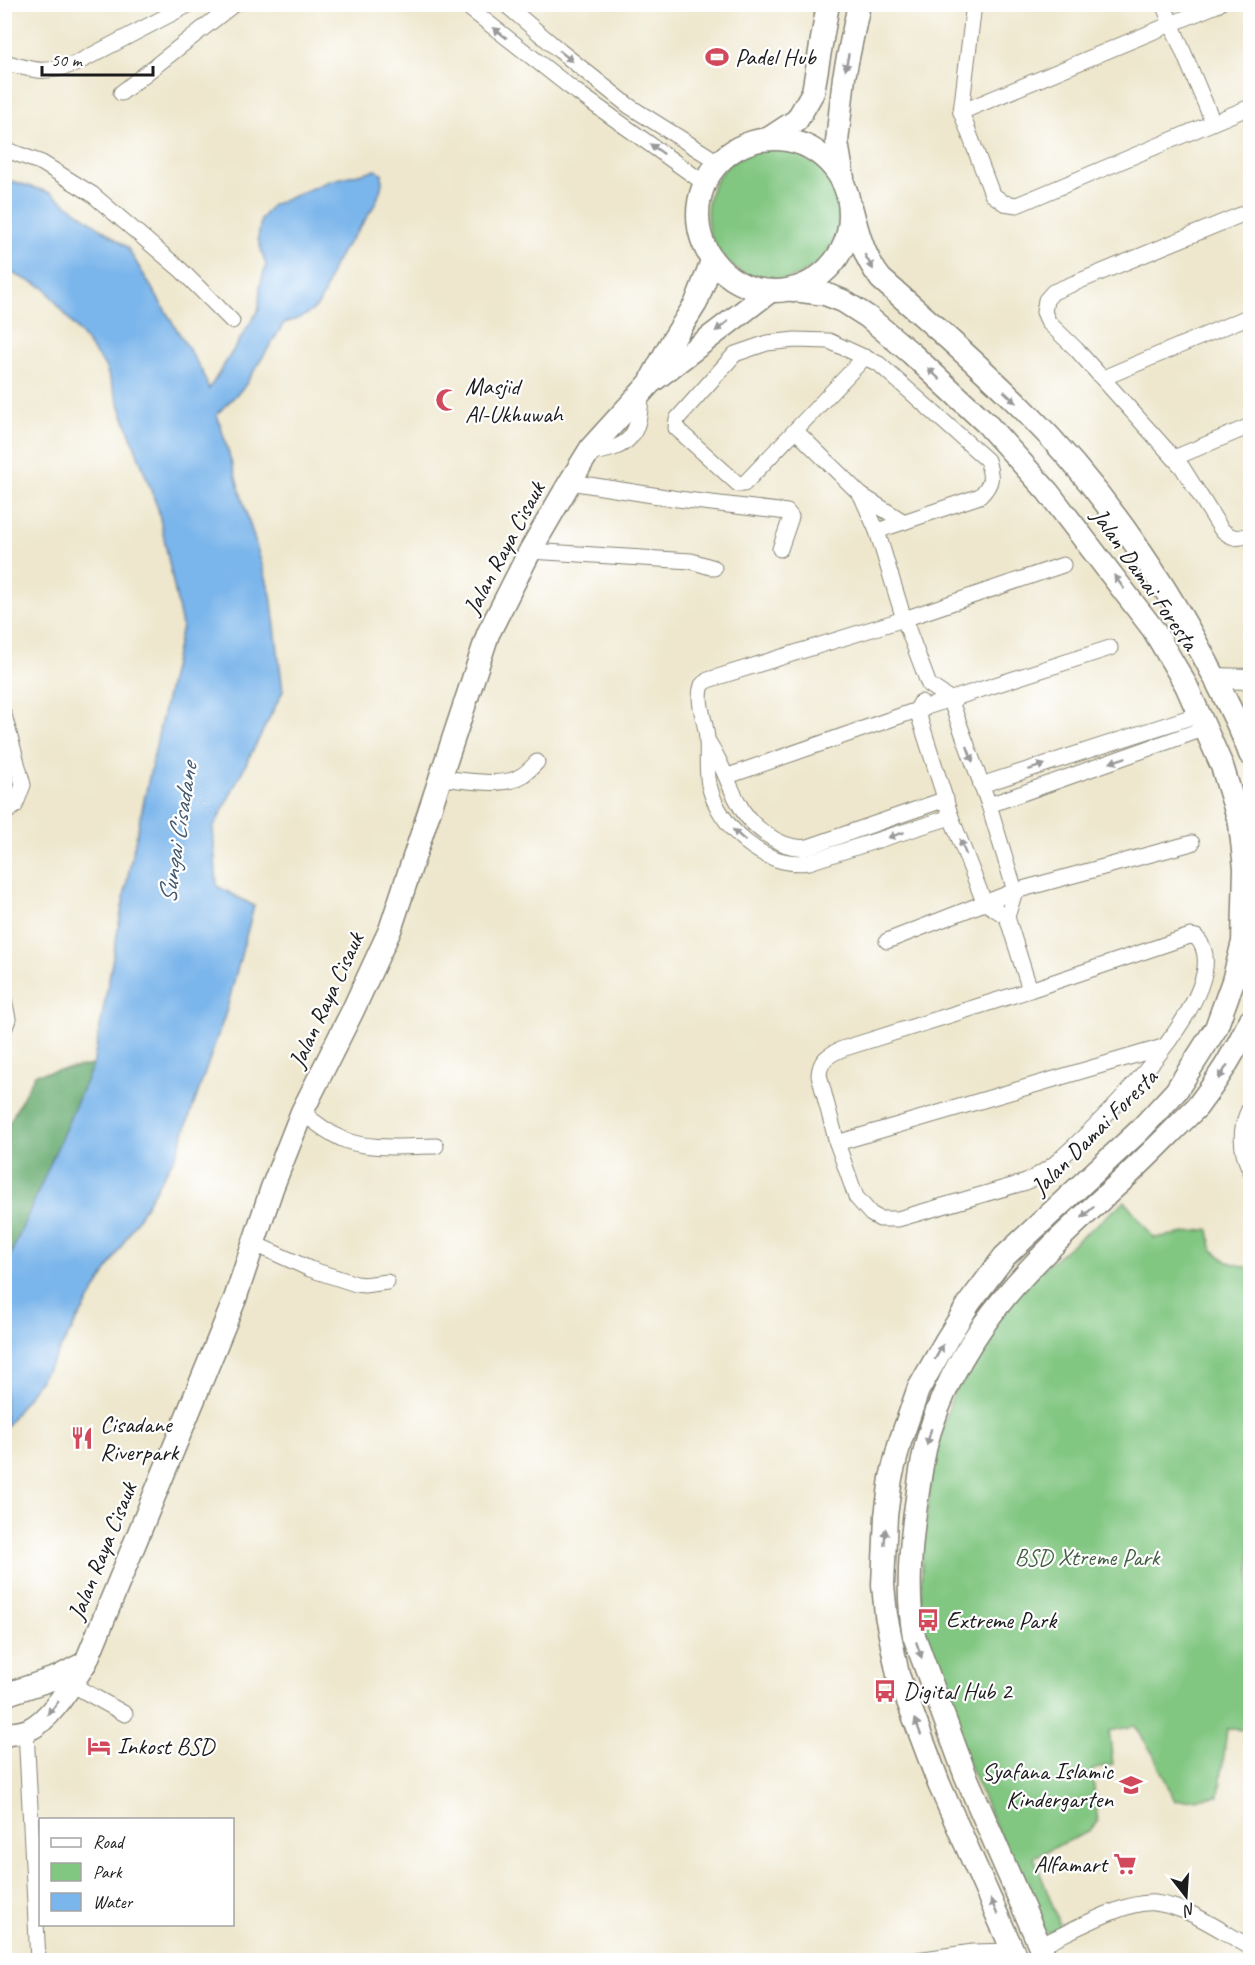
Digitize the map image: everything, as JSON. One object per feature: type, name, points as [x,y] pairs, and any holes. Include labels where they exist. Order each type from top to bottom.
[{"type":"main road","points":[[828,4],[813,92],[797,120],[768,139],[741,146],[718,162],[704,183],[697,209],[700,237],[712,261],[737,283],[769,292],[793,290],[813,281],[830,268],[843,250],[850,229],[851,207],[837,142],[844,77],[859,4]]},
{"type":"main road","points":[[768,139],[799,142],[826,158],[844,183]]},
{"type":"main road","name":"Jalan Damai Foresta","points":[[851,207],[862,249],[869,264],[881,279],[1025,411],[1084,477],[1129,534],[1178,611],[1215,678],[1246,724],[1251,754]]},
{"type":"main road","name":"Jalan Raya Cisauk","points":[[645,388],[696,303],[712,261]]},
{"type":"main road","name":"Jalan Damai Foresta","points":[[793,290],[825,294],[843,301],[868,317],[911,353],[986,423],[1048,492],[1153,629],[1186,685],[1230,787],[1240,824],[1248,902],[1243,942],[1233,981],[1216,1028],[1176,1091],[1139,1131],[1004,1257],[989,1275],[946,1339],[918,1390],[900,1442],[891,1478],[883,1559],[886,1615],[898,1675],[939,1784],[1015,1956]]},
{"type":"main road","name":"Jalan Raya Cisauk","points":[[15,1733],[46,1716],[65,1681],[86,1662],[235,1299],[272,1188],[302,1112],[390,930],[488,634],[530,551],[588,453],[645,388],[769,292]]},
{"type":"main road","points":[[1153,629],[1178,611]]},
{"type":"main road","points":[[1043,1953],[965,1774],[920,1655],[911,1619],[914,1521],[924,1455],[943,1396],[977,1334],[1004,1297],[1053,1245],[1197,1107],[1216,1083],[1251,1021]]},
{"type":"main road","name":"Jalan Raya Cisauk","points":[[4,1695],[65,1681]]},
{"type":"main road","points":[[939,1784],[965,1774]]},
{"type":"street","points":[[4,62],[36,71],[55,70],[75,64],[190,4]]},
{"type":"street","points":[[121,93],[234,4]]},
{"type":"street","points":[[464,4],[570,87],[704,183]]},
{"type":"street","points":[[505,4],[629,106],[718,162]]},
{"type":"street","points":[[974,4],[961,112],[992,194],[1005,202],[1017,205],[1251,107]]},
{"type":"street","points":[[1163,4],[1213,122]]},
{"type":"street","points":[[961,112],[1219,4]]},
{"type":"street","points":[[4,149],[42,163],[92,194],[181,270],[232,321]]},
{"type":"street","points":[[1251,212],[1067,285],[1053,292],[1046,300],[1044,312],[1049,323],[1103,378],[1182,467],[1221,529],[1229,536],[1238,539],[1251,535]]},
{"type":"street","points":[[1103,378],[1251,316]]},
{"type":"street","points":[[865,357],[744,484],[738,484],[676,428],[677,419],[735,354],[767,343],[795,340],[829,341],[865,357],[879,364],[987,460],[991,475],[989,487],[980,496],[877,531]]},
{"type":"street","points":[[1174,458],[1251,426]]},
{"type":"street","points":[[796,431],[861,495],[904,522]]},
{"type":"street","points":[[570,482],[678,499],[787,512],[791,517],[780,549]]},
{"type":"street","points":[[861,495],[877,531],[904,619],[929,685],[950,699],[988,805],[1015,891],[1007,917],[1030,990]]},
{"type":"street","points":[[530,551],[691,561],[714,568]]},
{"type":"street","points":[[946,799],[809,855],[799,864],[777,861],[744,839],[729,825],[714,800],[709,785],[706,764],[707,740],[699,699],[702,685],[708,680],[904,619],[1063,565]]},
{"type":"street","points":[[728,776],[917,710],[1110,648]]},
{"type":"street","points":[[1215,678],[1251,679]]},
{"type":"street","points":[[929,685],[917,710],[951,817],[984,902],[1007,917]]},
{"type":"street","points":[[4,715],[22,785],[15,806],[4,814]]},
{"type":"street","points":[[981,785],[1157,729],[1203,721]]},
{"type":"street","points":[[988,805],[1162,744],[1203,721]]},
{"type":"street","points":[[1157,729],[1162,744]]},
{"type":"street","points":[[707,740],[721,761],[738,803],[751,820],[771,837],[809,855],[951,817]]},
{"type":"street","points":[[439,778],[512,781],[537,762]]},
{"type":"street","points":[[887,941],[1015,891],[1192,843]]},
{"type":"street","points":[[1190,936],[1196,936],[1200,941],[1205,959],[1203,980],[1180,1027],[1139,1080],[1045,1172],[1026,1182],[898,1219],[880,1219],[871,1214],[856,1197],[837,1143],[819,1075],[819,1066],[831,1053],[1030,990],[1190,936]]},
{"type":"street","points":[[4,999],[8,1019],[4,1030]]},
{"type":"street","points":[[837,1143],[1163,1047]]},
{"type":"street","points":[[1249,1164],[1242,1149],[1242,1128],[1251,1107]]},
{"type":"street","points":[[302,1112],[326,1131],[359,1144],[436,1146]]},
{"type":"street","points":[[255,1244],[310,1269],[356,1284],[364,1286],[387,1281]]},
{"type":"street","points":[[65,1681],[125,1714]]},
{"type":"street","points":[[15,1733],[38,1960]]},
{"type":"street","points":[[1043,1953],[1130,1905],[1153,1903],[1180,1910],[1251,1947]]},
{"type":"street","points":[[917,1960],[965,1953],[1015,1956]]},
{"type":"green space","points":[[773,148],[798,153],[820,167],[834,189],[839,214],[834,239],[820,261],[798,275],[773,280],[748,275],[726,261],[712,239],[707,214],[712,189],[726,167],[748,153]]},
{"type":"green space","points":[[93,1065],[11,1254],[5,1261],[5,1131],[35,1074]]},
{"type":"green space","name":"BSD Xtreme Park","points":[[1125,1201],[1154,1238],[1209,1229],[1212,1249],[1228,1262],[1250,1268],[1250,1730],[1227,1729],[1219,1796],[1175,1801],[1153,1754],[1135,1726],[1109,1731],[1113,1764],[1092,1770],[1098,1822],[1088,1832],[1034,1857],[1061,1928],[1042,1934],[939,1696],[920,1616],[923,1541],[934,1457],[958,1376],[1018,1289]]},
{"type":"water","name":"Sungai Cisadane","points":[[375,170],[382,173],[382,185],[373,208],[335,263],[317,306],[306,315],[284,323],[244,387],[217,414],[271,595],[283,691],[213,829],[217,886],[254,906],[226,1012],[177,1153],[53,1361],[5,1428],[5,1261],[11,1254],[93,1065],[130,865],[182,626],[158,509],[105,366],[45,288],[5,270],[5,179],[51,193],[127,247],[202,371],[209,389],[259,309],[260,286],[266,265],[258,239],[261,219],[272,205],[329,181]]},
{"type":"place","name":"Padel Hub","points":[[717,57]]},
{"type":"place","name":"Masjid Al-Ukhuwah","points":[[447,400]]},
{"type":"place","name":"Cisadane Riverpark","points":[[82,1438]]},
{"type":"place","name":"Extreme Park","points":[[928,1620]]},
{"type":"place","name":"Digital Hub 2","points":[[885,1691]]},
{"type":"place","name":"Inkost BSD","points":[[99,1746]]},
{"type":"place","name":"Syafana Islamic Kindergarten","points":[[1131,1785]]},
{"type":"place","name":"Alfamart","points":[[1125,1864]]}]
